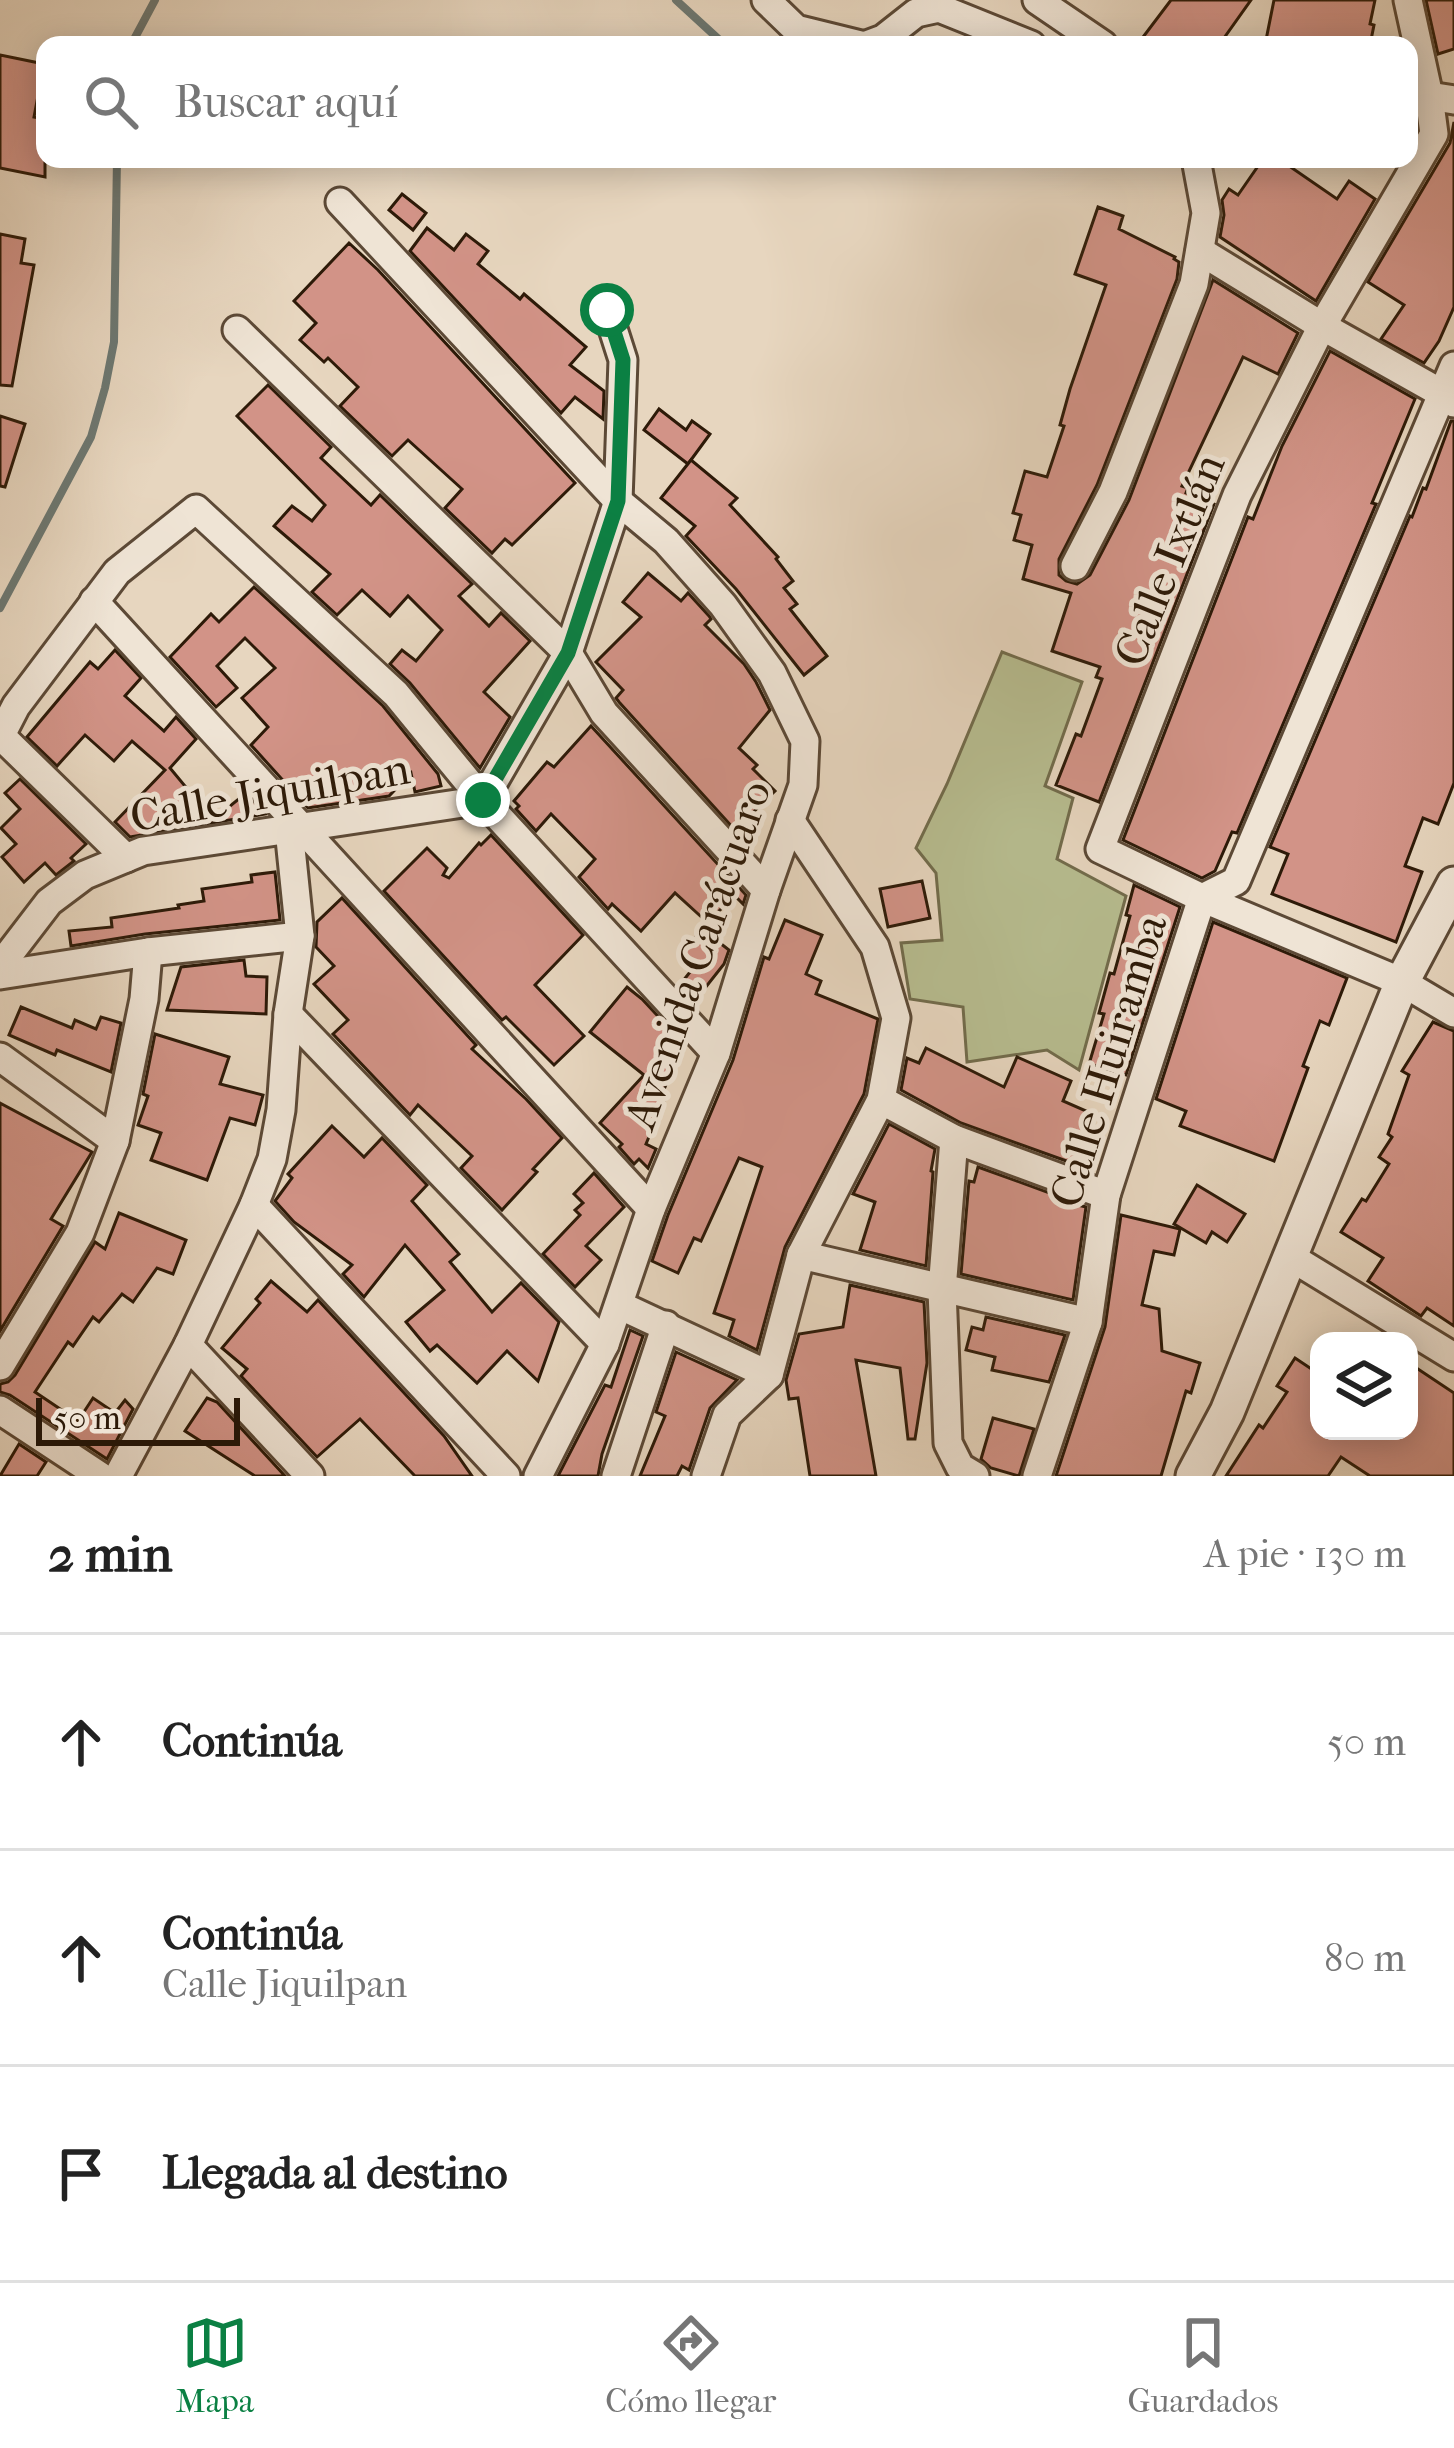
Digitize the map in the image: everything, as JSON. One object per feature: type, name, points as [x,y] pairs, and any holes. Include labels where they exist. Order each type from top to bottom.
[{"type":"street","points":[[766,0],[796,29],[826,36]]},
{"type":"street","points":[[1037,0],[1090,36]]},
{"type":"street","name":"Calle Ixtlán","points":[[1408,0],[1416,36]]},
{"type":"street","points":[[887,36],[916,13],[939,8],[1009,36]]},
{"type":"street","name":"Calle Ixtlán","points":[[1418,43],[1434,134],[1418,161]]},
{"type":"street","points":[[1075,566],[1113,492],[1194,284],[1206,213],[1198,168]]},
{"type":"street","name":"Calle Ixtlán","points":[[1202,898],[1100,849],[1238,495],[1322,326],[1414,168]]},
{"type":"street","name":"Avenida Carácuaro","points":[[340,202],[618,501],[666,541],[723,605],[772,673],[806,741],[803,785],[716,1053],[651,1209],[605,1344],[538,1476]]},
{"type":"street","points":[[1200,251],[1448,398]]},
{"type":"street","points":[[483,800],[568,653],[618,501],[623,360],[607,310]]},
{"type":"street","points":[[237,330],[568,653],[604,713],[766,890]]},
{"type":"street","name":"Calle Huiramba","points":[[1037,1476],[1088,1322],[1106,1195],[1202,898],[1236,881],[1448,398],[1454,366]]},
{"type":"street","points":[[126,858],[0,737],[16,706],[117,572],[196,509],[396,694],[483,800],[716,1053]]},
{"type":"street","points":[[94,601],[296,828],[651,1209]]},
{"type":"street","name":"Calle Jiquilpan","points":[[0,966],[50,902],[85,875],[143,851],[483,800]]},
{"type":"street","points":[[706,1476],[727,1415],[769,1375],[801,1255],[881,1100],[896,1018],[875,947],[790,820]]},
{"type":"street","points":[[118,1476],[188,1346],[272,1159],[300,936],[296,828]]},
{"type":"street","points":[[1193,1476],[1227,1412],[1402,982],[1454,884]]},
{"type":"street","points":[[1202,898],[1402,982],[1454,1013]]},
{"type":"street","points":[[0,975],[148,952],[300,936]]},
{"type":"street","points":[[4,1347],[48,1290],[80,1233],[115,1141],[144,999],[148,952]]},
{"type":"street","points":[[288,1014],[605,1344]]},
{"type":"street","points":[[0,1057],[115,1141]]},
{"type":"street","points":[[881,1100],[954,1139],[1106,1195]]},
{"type":"street","points":[[954,1139],[942,1290],[948,1443],[960,1467],[975,1476]]},
{"type":"street","points":[[254,1205],[506,1476]]},
{"type":"street","points":[[801,1255],[1088,1322]]},
{"type":"street","points":[[1289,1256],[1454,1357]]},
{"type":"street","points":[[619,1305],[769,1375]]},
{"type":"street","points":[[616,1476],[665,1325]]},
{"type":"street","points":[[188,1346],[310,1476]]},
{"type":"street","points":[[0,1410],[100,1476]]},
{"type":"green space","points":[[1002,652],[1082,682],[1045,786],[1073,798],[1057,859],[1126,896],[1079,1070],[1047,1050],[967,1062],[963,1007],[910,999],[901,943],[942,940],[936,873],[916,848]]},
{"type":"building","points":[[1171,0],[1251,0],[1225,36],[1144,36]]},
{"type":"building","points":[[1274,0],[1375,0],[1372,36],[1267,36]]},
{"type":"building","points":[[1426,0],[1454,0],[1454,49],[1438,54]]},
{"type":"building","points":[[0,55],[36,62],[36,168],[45,168],[45,177],[0,168]]},
{"type":"building","points":[[1454,122],[1454,307],[1424,363],[1381,339],[1404,305],[1368,282],[1450,143]]},
{"type":"building","points":[[1257,168],[1292,168],[1337,199],[1349,181],[1375,199],[1316,301],[1220,237],[1222,200],[1229,189],[1238,195]]},
{"type":"building","points":[[402,194],[426,213],[413,230],[389,210]]},
{"type":"building","points":[[1098,207],[1123,216],[1119,229],[1179,262],[1177,279],[1097,485],[1059,559],[1059,575],[1066,581],[1077,584],[1090,575],[1129,500],[1213,280],[1298,333],[1278,374],[1243,357],[1182,486],[1188,488],[1186,493],[1214,504],[1099,802],[1056,785],[1076,734],[1081,736],[1102,679],[1096,677],[1100,667],[1052,651],[1071,593],[1023,579],[1032,545],[1014,540],[1021,515],[1013,513],[1025,471],[1047,477],[1070,389],[1106,285],[1075,274]]},
{"type":"building","points":[[427,228],[454,250],[466,234],[488,251],[478,264],[520,299],[524,294],[586,347],[570,365],[604,391],[603,419],[575,397],[561,413],[410,251]]},
{"type":"building","points":[[0,234],[25,239],[21,263],[34,265],[12,386],[0,385]]},
{"type":"building","points":[[349,243],[575,483],[512,545],[505,539],[492,553],[445,508],[462,489],[408,440],[392,456],[340,406],[358,387],[328,358],[324,362],[300,340],[316,323],[294,301]]},
{"type":"building","points":[[1330,351],[1415,399],[1372,503],[1376,504],[1237,833],[1232,832],[1215,871],[1202,878],[1123,840],[1248,517],[1253,519],[1282,446]]},
{"type":"building","points":[[268,385],[331,447],[321,458],[371,505],[380,495],[472,584],[459,596],[489,626],[501,613],[530,641],[484,692],[510,717],[480,768],[390,664],[402,650],[416,661],[442,630],[408,596],[390,616],[362,590],[337,615],[312,592],[330,574],[274,526],[292,506],[312,521],[325,505],[237,416]]},
{"type":"building","points":[[659,409],[686,430],[692,421],[710,434],[688,464],[644,430]]},
{"type":"building","points":[[0,416],[25,424],[5,487],[0,486]]},
{"type":"building","points":[[1451,421],[1454,783],[1438,824],[1423,818],[1405,866],[1422,872],[1396,942],[1272,894],[1288,854],[1270,847]]},
{"type":"building","points":[[691,460],[737,498],[730,505],[778,557],[793,581],[784,588],[797,604],[790,609],[827,656],[804,675],[736,589],[686,536],[695,526],[661,498]]},
{"type":"building","points":[[648,573],[681,601],[688,593],[709,616],[705,625],[744,664],[770,710],[739,748],[775,791],[735,830],[619,702],[616,698],[623,690],[596,662],[641,617],[623,602]]},
{"type":"building","points":[[254,587],[383,706],[438,774],[441,786],[415,792],[411,773],[389,796],[308,808],[251,745],[268,727],[242,698],[275,668],[245,638],[217,666],[237,688],[216,707],[170,657],[211,614],[219,622]]},
{"type":"building","points":[[115,650],[141,678],[125,696],[164,731],[176,717],[196,739],[170,768],[213,820],[246,793],[265,814],[130,837],[115,822],[165,770],[132,741],[114,761],[85,735],[57,766],[27,737],[90,662],[98,669]]},
{"type":"building","points":[[591,726],[746,895],[743,904],[734,895],[708,923],[675,893],[641,931],[612,904],[608,909],[579,877],[595,859],[551,814],[536,831],[516,809],[519,806],[514,801],[547,762],[554,767]]},
{"type":"building","points":[[20,779],[86,844],[56,875],[45,863],[24,882],[2,857],[16,844],[1,828],[20,809],[5,793]]},
{"type":"building","points":[[491,835],[583,935],[535,985],[584,1036],[554,1065],[506,1017],[502,1020],[384,891],[427,848],[447,868],[443,875],[449,878]]},
{"type":"building","points":[[275,872],[280,920],[71,946],[69,931],[112,927],[111,918],[204,901],[202,889],[252,882],[251,875]]},
{"type":"building","points":[[922,881],[930,918],[888,927],[880,889]]},
{"type":"building","points":[[1134,885],[1180,907],[1126,1075],[1089,1064],[1110,973],[1114,974],[1130,916],[1126,915]]},
{"type":"building","points":[[342,898],[476,1045],[472,1049],[562,1138],[502,1210],[461,1168],[472,1156],[418,1105],[410,1115],[333,1034],[348,1020],[314,984],[334,966],[316,947],[317,922]]},
{"type":"building","points":[[785,920],[822,935],[806,974],[821,981],[816,994],[878,1019],[864,1094],[785,1247],[757,1350],[729,1336],[734,1320],[714,1313],[762,1167],[739,1158],[701,1241],[694,1238],[678,1273],[652,1261],[733,1060],[764,957],[769,959]]},
{"type":"building","points":[[1213,922],[1347,978],[1329,1025],[1320,1021],[1274,1161],[1180,1126],[1186,1111],[1156,1099]]},
{"type":"building","points":[[702,929],[729,950],[724,964],[694,1002],[679,986],[694,967],[680,956]]},
{"type":"building","points":[[244,960],[246,976],[267,977],[266,1014],[167,1010],[181,967]]},
{"type":"building","points":[[627,987],[682,1042],[646,1144],[656,1149],[648,1168],[639,1159],[634,1164],[600,1123],[644,1075],[590,1032]]},
{"type":"building","points":[[21,1007],[72,1028],[75,1020],[96,1029],[101,1017],[121,1023],[111,1072],[9,1035]]},
{"type":"building","points":[[1433,1022],[1454,1031],[1454,1326],[1427,1308],[1421,1316],[1368,1281],[1383,1258],[1341,1232],[1389,1164],[1379,1157],[1392,1137],[1388,1134],[1409,1075],[1402,1071]]},
{"type":"building","points":[[155,1034],[229,1057],[220,1084],[263,1095],[255,1125],[230,1118],[207,1180],[151,1160],[161,1133],[138,1125],[148,1096],[143,1094]]},
{"type":"building","points":[[926,1048],[1004,1087],[1017,1057],[1071,1081],[1063,1101],[1093,1114],[1072,1163],[961,1123],[901,1090],[907,1058],[919,1063]]},
{"type":"building","points":[[0,1103],[92,1152],[51,1219],[63,1226],[0,1331]]},
{"type":"building","points":[[889,1124],[935,1149],[926,1266],[860,1250],[875,1202],[853,1194]]},
{"type":"building","points":[[332,1126],[364,1157],[382,1138],[427,1185],[412,1201],[459,1254],[450,1262],[492,1312],[521,1283],[559,1322],[538,1381],[507,1351],[477,1383],[437,1345],[430,1351],[406,1322],[444,1290],[405,1245],[364,1297],[343,1274],[352,1265],[294,1222],[275,1201],[292,1178],[288,1174]]},
{"type":"building","points":[[978,1167],[1058,1196],[1056,1200],[1086,1207],[1073,1300],[961,1274],[969,1181],[974,1182]]},
{"type":"building","points":[[594,1173],[624,1207],[586,1246],[601,1260],[575,1287],[543,1254],[580,1215],[575,1210],[583,1203],[574,1194]]},
{"type":"building","points":[[1197,1185],[1245,1214],[1227,1242],[1212,1232],[1206,1243],[1174,1224]]},
{"type":"building","points":[[119,1213],[186,1240],[173,1274],[157,1268],[133,1302],[122,1294],[99,1322],[93,1317],[73,1346],[68,1342],[35,1392],[78,1421],[93,1398],[115,1413],[125,1400],[133,1409],[107,1459],[0,1392],[0,1384],[15,1375],[95,1242],[105,1249]]},
{"type":"building","points":[[1121,1215],[1180,1229],[1174,1255],[1154,1251],[1142,1305],[1159,1309],[1162,1351],[1200,1363],[1191,1393],[1186,1391],[1161,1476],[1056,1476],[1105,1327]]},
{"type":"building","points":[[271,1281],[307,1312],[318,1300],[444,1436],[472,1476],[415,1476],[360,1419],[317,1457],[241,1376],[247,1369],[222,1348],[260,1303],[256,1299]]},
{"type":"building","points":[[850,1285],[924,1302],[927,1363],[915,1439],[908,1439],[900,1368],[856,1360],[876,1476],[810,1476],[798,1398],[789,1399],[786,1380],[799,1334],[843,1327]]},
{"type":"building","points":[[986,1317],[1065,1335],[1049,1382],[992,1370],[995,1357],[966,1350],[972,1327],[983,1330]]},
{"type":"building","points":[[630,1330],[643,1336],[598,1476],[558,1476],[605,1385],[611,1387]]},
{"type":"building","points":[[676,1352],[737,1380],[710,1408],[689,1470],[682,1466],[677,1476],[640,1476],[665,1416],[656,1412]]},
{"type":"building","points":[[1295,1358],[1310,1368],[1310,1440],[1418,1440],[1418,1369],[1454,1393],[1454,1476],[1370,1476],[1341,1457],[1328,1476],[1226,1476],[1287,1392],[1277,1386]]},
{"type":"building","points":[[207,1398],[217,1402],[285,1476],[255,1476],[185,1431]]},
{"type":"building","points":[[993,1418],[1034,1429],[1019,1476],[991,1468],[981,1459]]},
{"type":"building","points":[[19,1444],[46,1462],[37,1476],[0,1476]]},
{"type":"waterway","points":[[136,36],[155,0]]},
{"type":"waterway","points":[[676,0],[715,36]]},
{"type":"waterway","points":[[0,608],[91,437],[105,388],[114,342],[117,168]]},
{"type":"route","points":[[483,800],[568,653],[618,501],[623,360],[607,310]]}]
